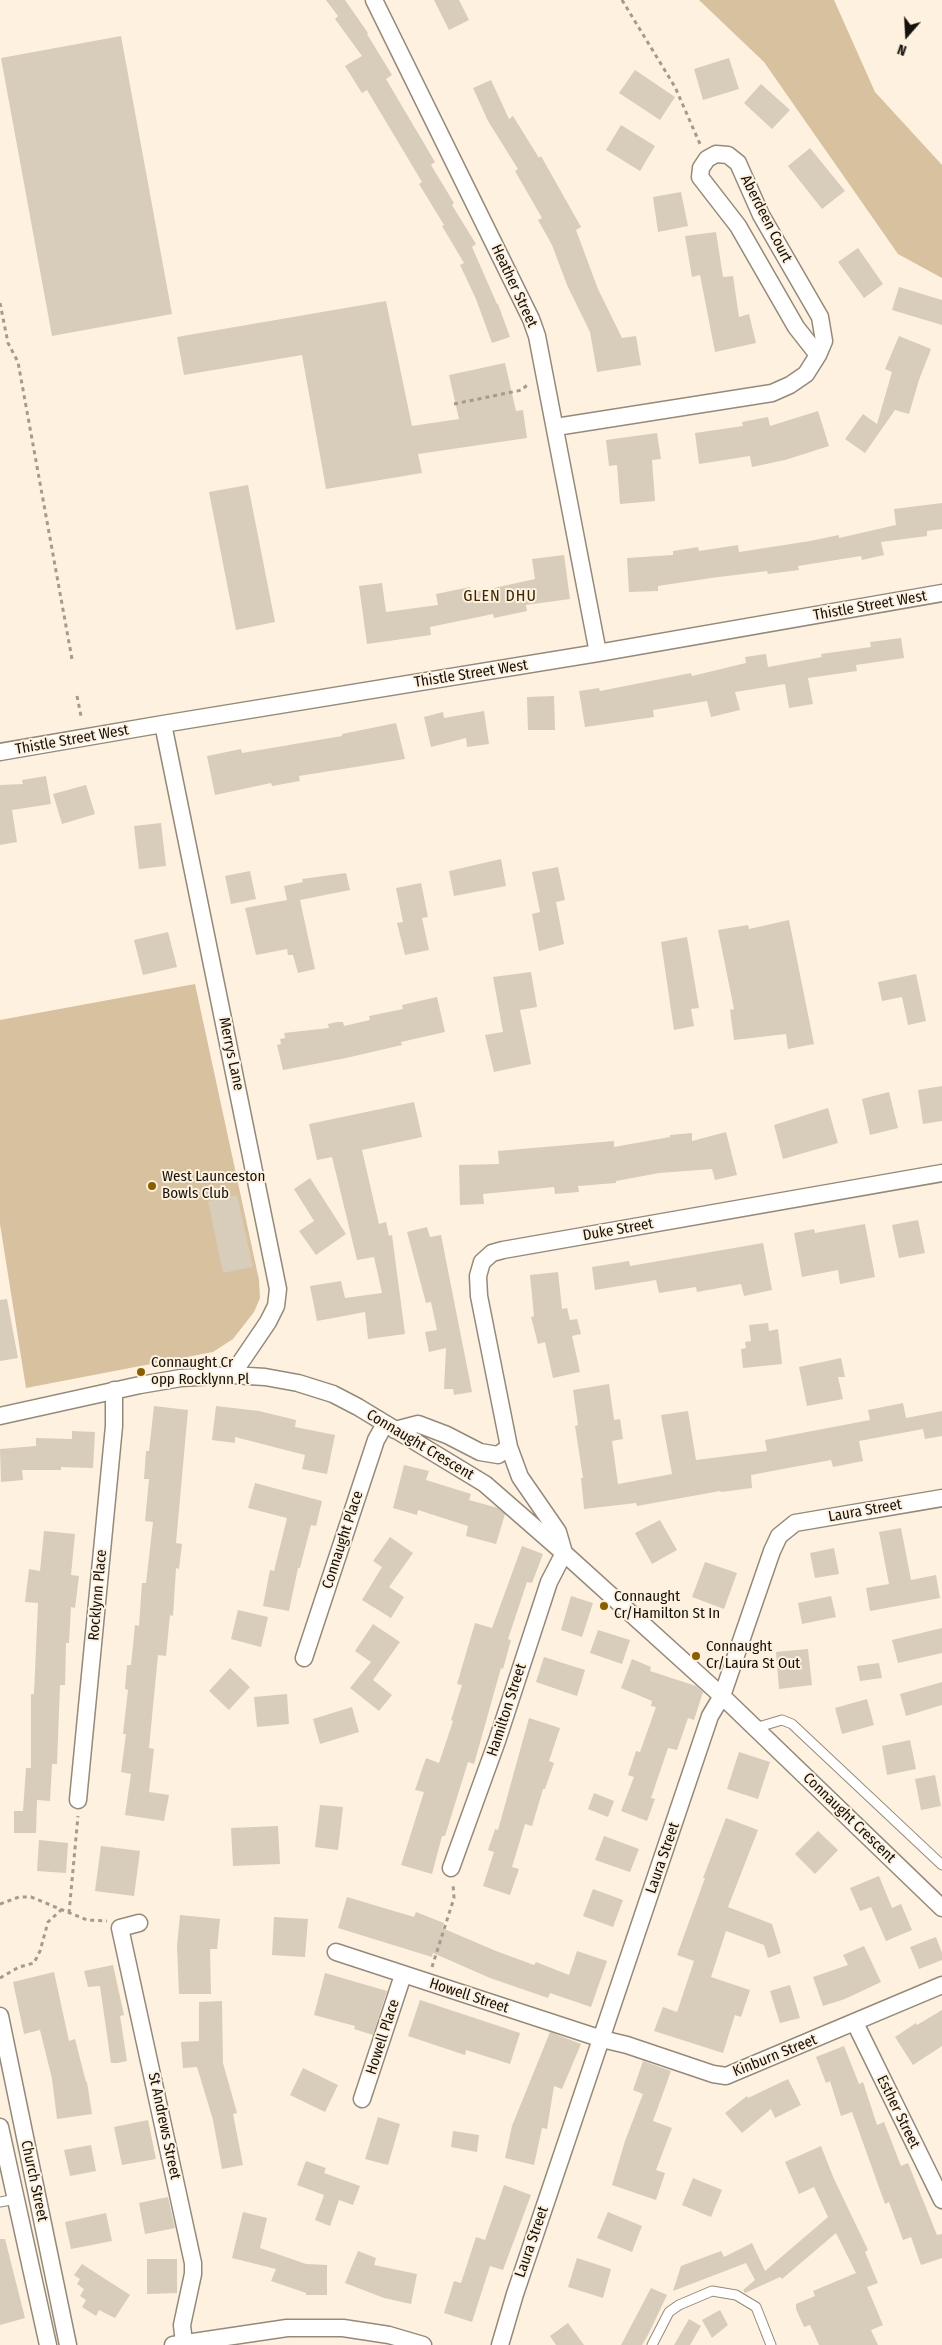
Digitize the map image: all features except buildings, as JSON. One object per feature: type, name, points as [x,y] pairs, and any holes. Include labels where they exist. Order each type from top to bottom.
[{"type":"street","name":"Heather Street","points":[[374,0],[531,319],[537,336],[598,653]]},
{"type":"street","name":"Aberdeen Court","points":[[556,427],[772,393],[790,385],[806,374],[818,355],[824,341],[820,317],[761,215],[738,163],[728,155],[716,154],[707,159],[701,168],[700,177],[704,185],[738,226],[796,326],[818,355]]},
{"type":"street","name":"Thistle Street West","points":[[0,752],[598,653],[942,593]]},
{"type":"street","name":"Merrys Lane","points":[[163,724],[278,1289],[276,1306],[268,1322],[232,1375]]},
{"type":"street","name":"Duke Street","points":[[564,1553],[558,1532],[520,1477],[509,1447],[479,1296],[478,1276],[482,1262],[492,1253],[942,1174]]},
{"type":"street","name":"Connaught Crescent","points":[[0,1416],[114,1390],[181,1378],[232,1375],[265,1377],[298,1382],[332,1394],[485,1484],[722,1696],[942,1908]]},
{"type":"street","name":"Rocklynn Place","points":[[78,1800],[114,1426],[114,1390]]},
{"type":"street","points":[[390,1427],[418,1424],[447,1435],[480,1452],[498,1455],[509,1447]]},
{"type":"street","name":"Connaught Place","points":[[304,1658],[376,1440],[390,1427]]},
{"type":"street","name":"Laura Street","points":[[500,2345],[515,2294],[710,1716],[722,1696],[772,1551],[779,1536],[795,1523],[942,1498]]},
{"type":"street","name":"Hamilton Street","points":[[451,1868],[497,1741],[549,1582],[564,1553]]},
{"type":"street","points":[[120,1928],[139,1923]]},
{"type":"street","name":"St Andrews Street","points":[[120,1928],[193,2263],[193,2274],[178,2344]]},
{"type":"street","name":"Howell Street","points":[[336,1952],[602,2039]]},
{"type":"street","name":"Howell Place","points":[[362,2099],[403,1975]]},
{"type":"street","name":"Kinburn Street","points":[[602,2039],[627,2045],[713,2074],[726,2076],[942,1985]]},
{"type":"street","name":"Church Street","points":[[0,2016],[68,2345]]},
{"type":"street","name":"Esther Street","points":[[855,2023],[942,2200]]},
{"type":"street","name":"Church Street","points":[[0,2128],[8,2200],[48,2345]]},
{"type":"street","points":[[178,2344],[287,2328],[343,2328],[389,2335],[423,2345]]},
{"type":"lane","name":"Connaught Crescent","points":[[755,1728],[782,1720],[792,1724],[942,1865]]},
{"type":"lane","points":[[652,2345],[669,2312],[679,2305],[712,2291],[736,2295],[756,2307],[771,2345]]},
{"type":"path","points":[[622,0],[675,87],[707,159]]},
{"type":"path","points":[[0,303],[8,343],[18,362],[72,659]]},
{"type":"path","points":[[454,404],[522,390],[531,380]]},
{"type":"path","points":[[77,696],[81,716]]},
{"type":"path","points":[[69,1913],[78,1830],[78,1800]]},
{"type":"path","points":[[427,1983],[454,1898],[451,1868]]},
{"type":"path","points":[[0,1904],[19,1896],[32,1898],[88,1920],[112,1921],[120,1928]]},
{"type":"path","points":[[0,1978],[19,1967],[34,1963],[40,1951],[48,1922],[61,1910]]},
{"type":"shaded area","points":[[699,0],[834,0],[875,92],[942,165],[942,278],[898,254],[764,62]]},
{"type":"shaded area","points":[[195,984],[259,1280],[260,1298],[254,1312],[233,1339],[213,1352],[26,1388],[0,1224],[0,1020]]},
{"type":"place","name":"West Launceston Bowls Club","points":[[152,1186]]},
{"type":"place","name":"Connaught Cr opp Rocklynn Pl","points":[[141,1372]]},
{"type":"place","name":"Connaught Cr/Hamilton St In","points":[[604,1606]]},
{"type":"place","name":"Connaught Cr/Laura St Out","points":[[696,1656]]},
{"type":"district","name":"GLEN DHU","points":[[500,597]]}]
